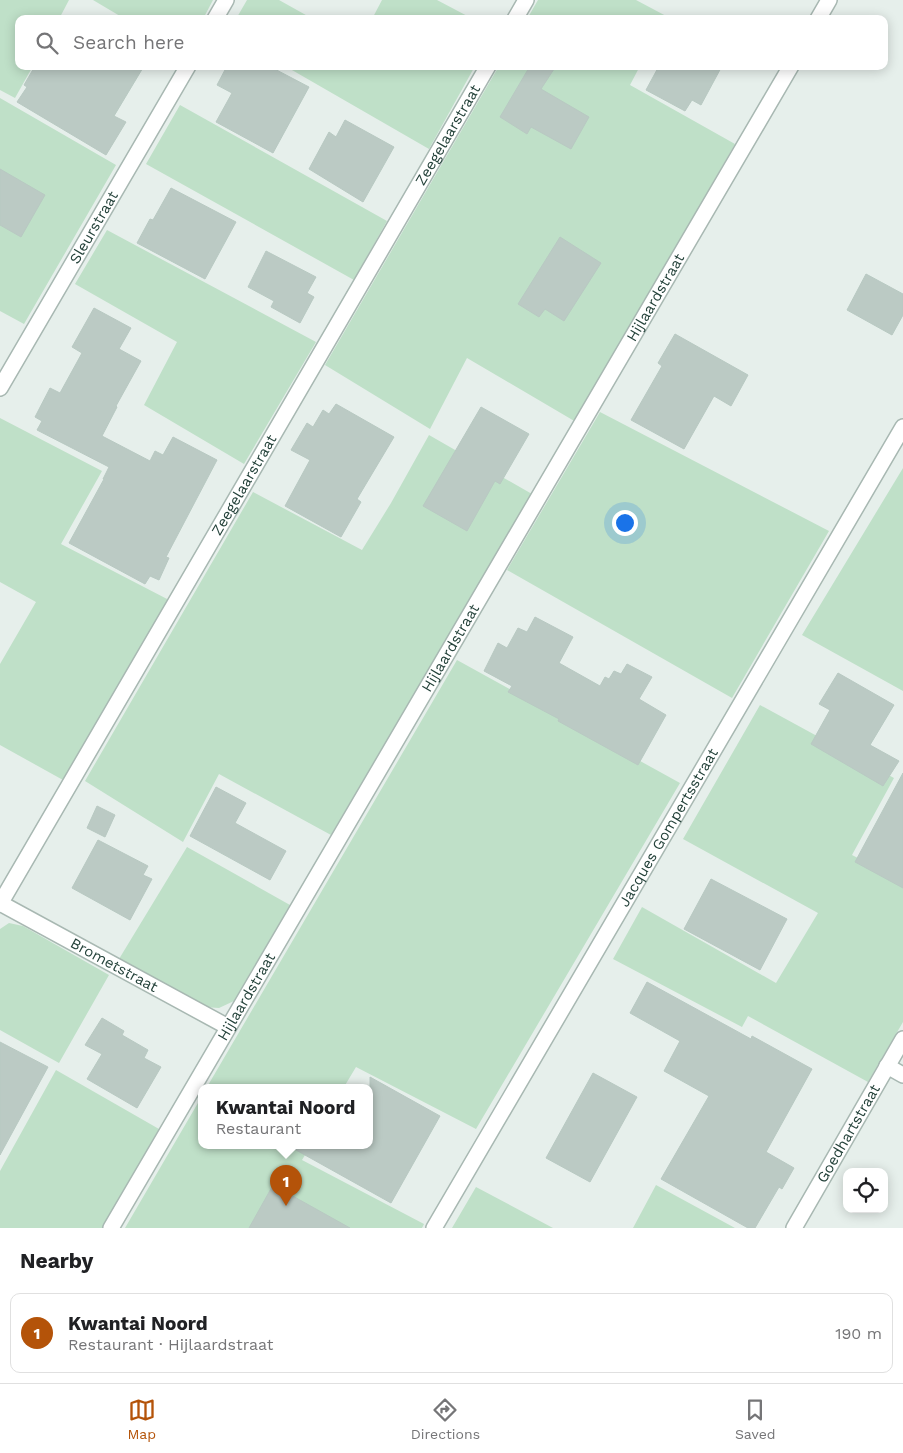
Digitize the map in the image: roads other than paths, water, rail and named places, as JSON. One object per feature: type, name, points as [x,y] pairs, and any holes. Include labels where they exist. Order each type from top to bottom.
[{"type":"street","points":[[218,15],[226,0]]},
{"type":"street","points":[[517,15],[526,0]]},
{"type":"street","points":[[821,15],[830,0]]},
{"type":"street","name":"Sleurstraat","points":[[0,388],[186,70]]},
{"type":"street","name":"Zeegelaarstraat","points":[[0,903],[486,70]]},
{"type":"street","name":"Hijlaardstraat","points":[[111,1228],[789,70]]},
{"type":"street","name":"Jacques Gompertsstraat","points":[[434,1228],[903,428]]},
{"type":"street","name":"Brometstraat","points":[[0,903],[228,1027]]},
{"type":"street","name":"Goedhartstraat","points":[[794,1228],[903,1039]]},
{"type":"street","points":[[887,1066],[903,1075]]},
{"type":"place","name":"Kwantai Noord","points":[[286,1206]]}]
